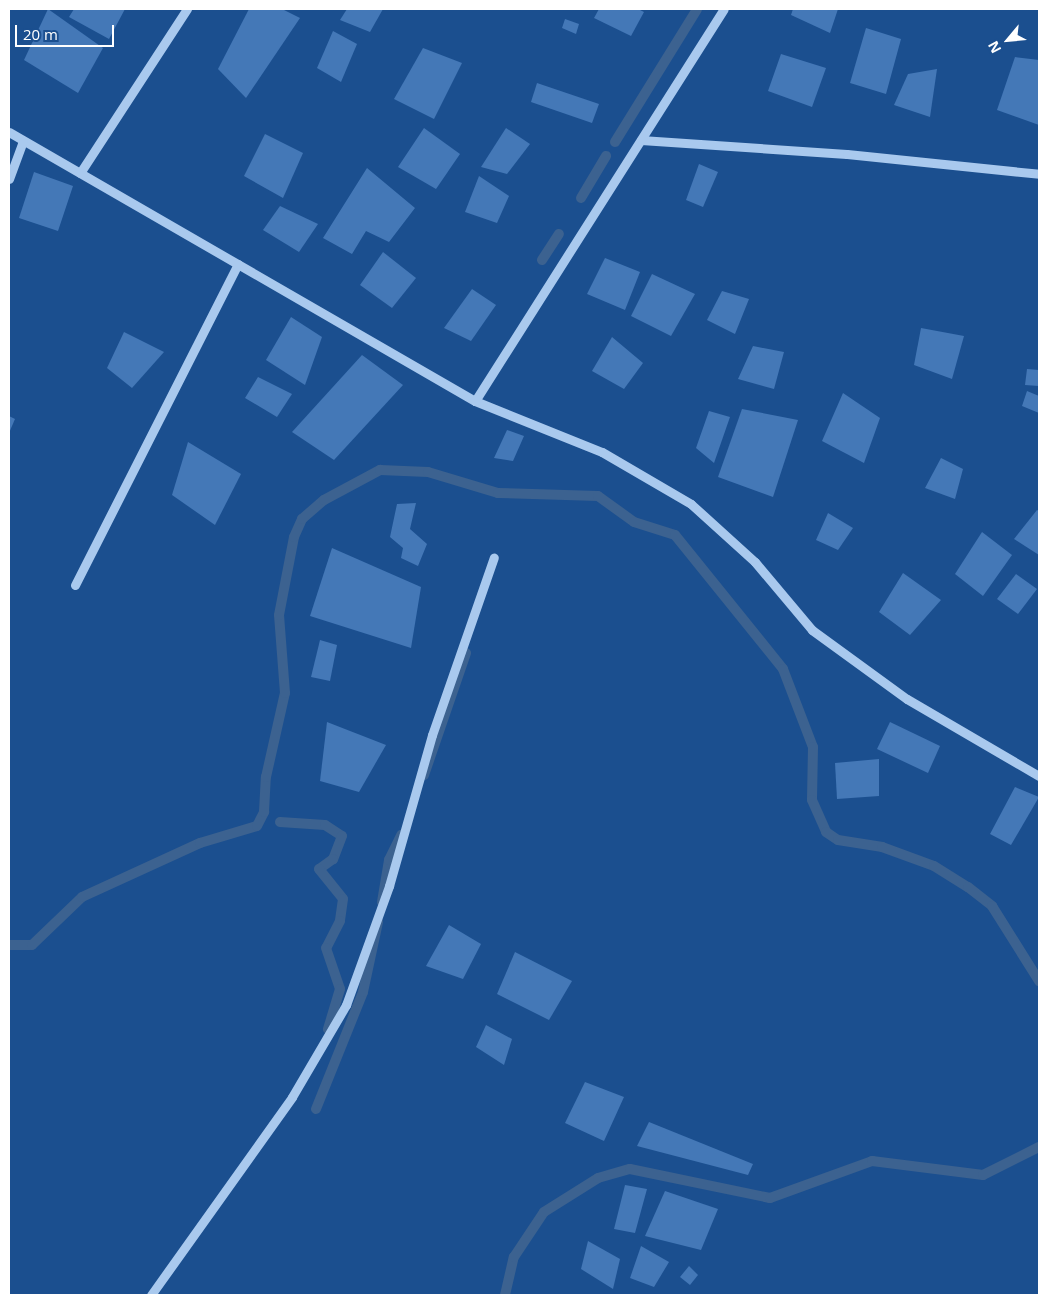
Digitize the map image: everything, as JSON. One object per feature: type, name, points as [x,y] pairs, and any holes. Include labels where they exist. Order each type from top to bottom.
[{"type":"street","points":[[80,173],[187,9]]},
{"type":"street","points":[[475,401],[724,9]]},
{"type":"street","points":[[9,132],[475,401],[602,452],[691,504],[755,562],[812,630],[907,699],[1039,776]]},
{"type":"street","points":[[641,140],[846,154],[1039,174]]},
{"type":"street","points":[[9,179],[23,141]]},
{"type":"street","points":[[75,585],[238,264]]},
{"type":"street","points":[[151,1295],[174,1270],[292,1097],[346,1005],[389,886],[432,735],[494,557]]},
{"type":"building","points":[[48,9],[103,48],[78,93],[24,60]]},
{"type":"building","points":[[74,9],[125,9],[109,39],[69,17]]},
{"type":"building","points":[[249,9],[282,9],[300,18],[246,98],[218,69]]},
{"type":"building","points":[[347,9],[383,9],[370,32],[340,20]]},
{"type":"building","points":[[599,9],[638,9],[644,12],[631,36],[594,18]]},
{"type":"building","points":[[793,9],[838,9],[830,33],[791,15]]},
{"type":"building","points":[[565,19],[579,24],[576,34],[562,28]]},
{"type":"building","points":[[866,28],[901,39],[886,94],[850,83]]},
{"type":"building","points":[[333,31],[357,44],[341,82],[317,68]]},
{"type":"building","points":[[423,48],[462,63],[434,119],[394,99]]},
{"type":"building","points":[[781,54],[826,68],[812,107],[768,91]]},
{"type":"building","points":[[1015,57],[1039,60],[1039,125],[997,110]]},
{"type":"building","points":[[937,69],[930,117],[894,105],[908,74]]},
{"type":"building","points":[[537,83],[599,104],[592,123],[531,102]]},
{"type":"building","points":[[424,128],[460,154],[436,189],[398,167]]},
{"type":"building","points":[[506,128],[530,144],[507,174],[481,167]]},
{"type":"building","points":[[265,134],[303,153],[283,198],[244,176]]},
{"type":"building","points":[[699,164],[718,172],[703,207],[686,200]]},
{"type":"building","points":[[367,168],[415,208],[389,242],[366,231],[352,254],[323,238]]},
{"type":"building","points":[[34,172],[73,186],[58,231],[19,218]]},
{"type":"building","points":[[479,176],[509,196],[497,223],[465,212]]},
{"type":"building","points":[[280,206],[318,224],[299,252],[263,230]]},
{"type":"building","points":[[383,252],[416,278],[392,308],[360,285]]},
{"type":"building","points":[[605,258],[640,272],[625,310],[587,294]]},
{"type":"building","points":[[652,274],[695,294],[671,336],[631,316]]},
{"type":"building","points":[[472,289],[496,305],[471,341],[444,328]]},
{"type":"building","points":[[722,291],[749,299],[735,334],[707,320]]},
{"type":"building","points":[[291,317],[322,337],[305,385],[266,360]]},
{"type":"building","points":[[921,328],[964,336],[952,379],[914,365]]},
{"type":"building","points":[[124,332],[164,352],[132,388],[107,368]]},
{"type":"building","points":[[612,337],[643,363],[624,389],[592,371]]},
{"type":"building","points":[[753,346],[784,352],[774,389],[738,379]]},
{"type":"building","points":[[362,355],[403,385],[334,460],[292,432]]},
{"type":"building","points":[[1027,369],[1039,370],[1039,386],[1025,385]]},
{"type":"building","points":[[258,377],[292,394],[277,417],[245,398]]},
{"type":"building","points":[[1027,391],[1039,396],[1039,413],[1022,406]]},
{"type":"building","points":[[843,393],[880,418],[864,463],[822,441]]},
{"type":"building","points":[[742,409],[798,420],[773,497],[718,477]]},
{"type":"building","points":[[709,411],[730,417],[714,463],[696,448]]},
{"type":"building","points":[[9,416],[15,419],[9,433]]},
{"type":"building","points":[[507,430],[524,436],[513,461],[494,458]]},
{"type":"building","points":[[188,442],[241,474],[215,525],[172,495]]},
{"type":"building","points":[[941,458],[963,469],[955,499],[925,488]]},
{"type":"building","points":[[416,503],[410,529],[427,544],[418,566],[401,558],[403,548],[390,537],[397,504]]},
{"type":"building","points":[[1037,510],[1039,511],[1039,555],[1014,539]]},
{"type":"building","points":[[828,513],[853,528],[838,550],[816,540]]},
{"type":"building","points":[[982,532],[1012,555],[983,596],[955,574]]},
{"type":"building","points":[[332,548],[421,587],[411,648],[310,616]]},
{"type":"building","points":[[903,573],[941,600],[910,635],[879,612]]},
{"type":"building","points":[[1016,574],[1037,589],[1018,614],[997,599]]},
{"type":"building","points":[[320,640],[337,645],[330,681],[311,677]]},
{"type":"building","points":[[327,722],[386,745],[359,792],[320,781]]},
{"type":"building","points":[[890,722],[940,746],[928,773],[877,749]]},
{"type":"building","points":[[879,759],[879,796],[837,799],[835,763]]},
{"type":"building","points":[[1015,787],[1039,797],[1011,845],[990,834]]},
{"type":"building","points":[[449,925],[481,944],[463,979],[426,966]]},
{"type":"building","points":[[515,952],[572,981],[549,1020],[497,994]]},
{"type":"building","points":[[486,1025],[512,1039],[504,1065],[476,1047]]},
{"type":"building","points":[[585,1082],[624,1097],[604,1141],[565,1123]]},
{"type":"building","points":[[649,1122],[753,1164],[748,1175],[637,1146]]},
{"type":"building","points":[[625,1185],[647,1189],[635,1233],[614,1229]]},
{"type":"building","points":[[665,1191],[718,1209],[701,1250],[645,1236]]},
{"type":"building","points":[[588,1241],[620,1259],[613,1289],[581,1269]]},
{"type":"building","points":[[641,1246],[669,1262],[654,1287],[630,1278]]},
{"type":"building","points":[[689,1266],[698,1275],[690,1285],[680,1277]]},
{"type":"waterway","points":[[615,142],[697,9]]},
{"type":"waterway","points":[[581,198],[606,156]]},
{"type":"waterway","points":[[542,260],[559,234]]},
{"type":"waterway","points":[[9,945],[32,945],[82,897],[200,843],[257,826],[264,812],[266,777],[285,693],[279,615],[294,537],[302,519],[324,500],[380,470],[428,472],[498,493],[598,496],[634,522],[675,535],[783,669],[813,747],[812,800],[826,832],[838,840],[882,847],[934,866],[968,887],[992,906],[1039,981]]},
{"type":"waterway","points":[[424,775],[466,653]]},
{"type":"waterway","points":[[280,822],[325,825],[342,836],[333,859],[319,869],[343,899],[340,921],[326,948],[340,989],[328,1029]]},
{"type":"waterway","points":[[382,902],[389,860],[401,835]]},
{"type":"waterway","points":[[316,1109],[363,992],[378,922]]},
{"type":"waterway","points":[[505,1295],[514,1257],[544,1212],[598,1178],[630,1169],[770,1198],[872,1161],[983,1175],[1039,1147]]}]
